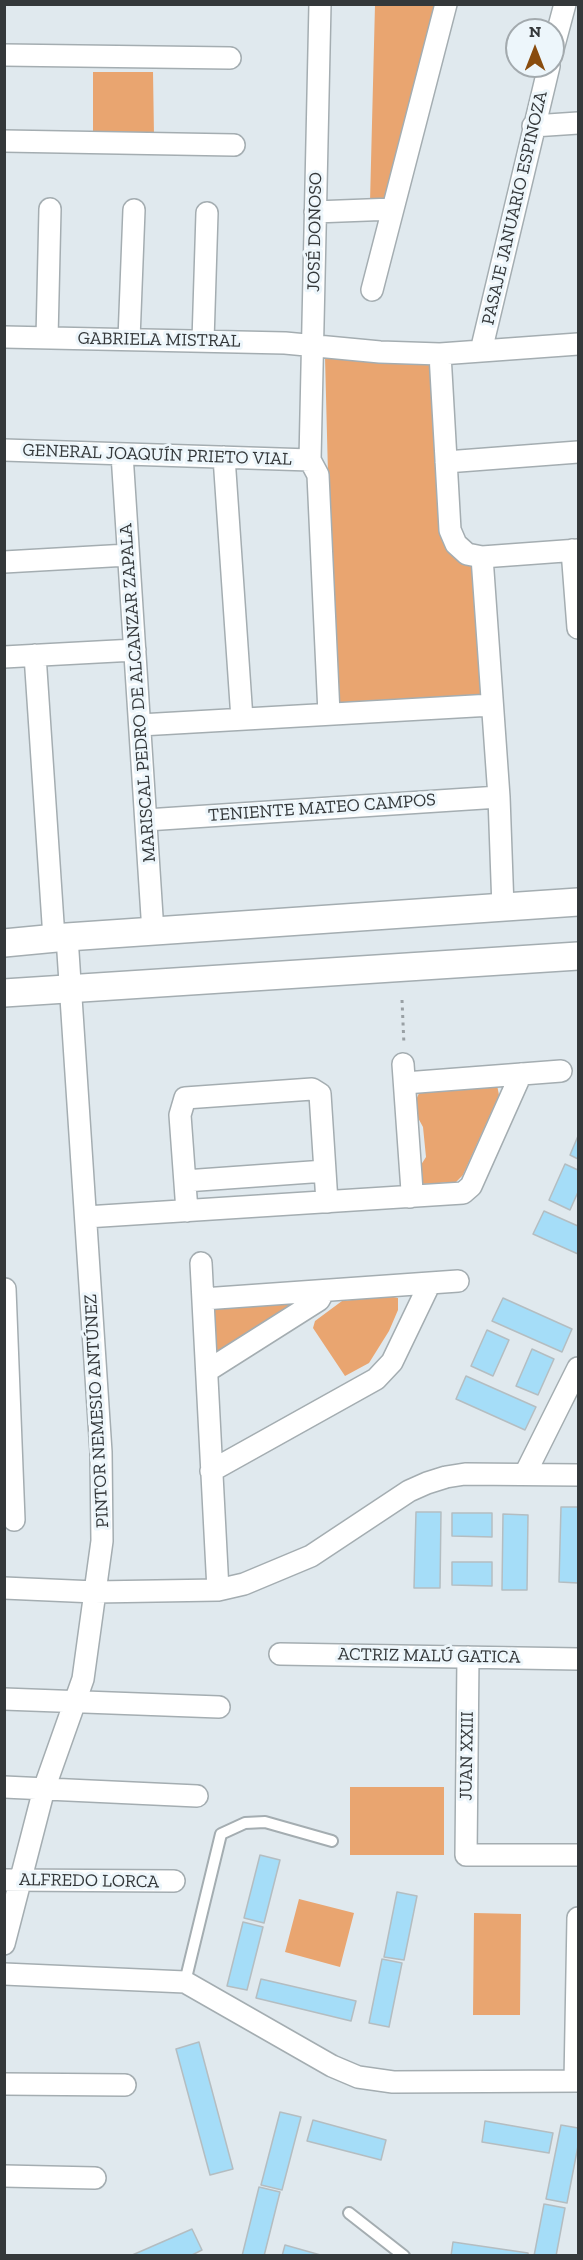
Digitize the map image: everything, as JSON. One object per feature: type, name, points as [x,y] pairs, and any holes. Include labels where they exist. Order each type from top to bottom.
[{"type":"street","name":"JOSÉ DONOSO","points":[[320,4],[310,460],[318,475],[329,714]]},
{"type":"street","points":[[372,290],[446,4]]},
{"type":"street","points":[[4,56],[230,58]]},
{"type":"street","name":"PASAJE JANUARIO ESPINOZA","points":[[481,351],[546,78]]},
{"type":"street","points":[[533,126],[579,123]]},
{"type":"street","points":[[4,141],[234,145]]},
{"type":"street","points":[[47,338],[50,209]]},
{"type":"street","points":[[315,212],[393,209]]},
{"type":"street","points":[[129,339],[134,210]]},
{"type":"street","points":[[203,341],[207,213]]},
{"type":"street","name":"GABRIELA MISTRAL","points":[[4,337],[203,341],[440,354],[579,344]]},
{"type":"street","points":[[440,354],[452,537],[467,554],[482,557],[576,550],[579,628]]},
{"type":"street","name":"GENERAL JOAQUÍN PRIETO VIAL","points":[[4,450],[310,460]]},
{"type":"street","points":[[446,462],[579,452]]},
{"type":"street","name":"MARISCAL PEDRO DE ALCANZAR ZAPALA","points":[[122,454],[153,932]]},
{"type":"street","points":[[224,457],[242,719]]},
{"type":"street","points":[[4,562],[128,555]]},
{"type":"street","points":[[482,557],[499,797],[503,908]]},
{"type":"street","points":[[4,657],[135,650]]},
{"type":"street","name":"PINTOR NEMESIO ANTÚNEZ","points":[[4,1944],[13,1880],[83,1679],[102,1541],[103,1500],[70,989],[61,937],[34,655]]},
{"type":"street","points":[[140,725],[492,705]]},
{"type":"street","name":"TENIENTE MATEO CAMPOS","points":[[146,820],[499,797]]},
{"type":"street","points":[[4,943],[61,937],[579,902]]},
{"type":"street","points":[[4,993],[579,956]]},
{"type":"street","points":[[410,1197],[412,1191],[404,1074],[521,1074],[561,1071]]},
{"type":"street","points":[[86,1217],[463,1193],[471,1186],[521,1074]]},
{"type":"street","points":[[187,1211],[180,1115],[185,1098],[312,1089],[320,1094],[327,1202]]},
{"type":"street","points":[[184,1181],[325,1171]]},
{"type":"street","points":[[201,1263],[218,1590]]},
{"type":"street","points":[[203,1299],[458,1281]]},
{"type":"street","points":[[211,1471],[376,1379],[392,1362],[430,1283]]},
{"type":"street","points":[[5,1289],[8,1478],[14,1520]]},
{"type":"street","points":[[207,1371],[319,1300],[324,1291]]},
{"type":"street","points":[[525,1474],[579,1368]]},
{"type":"street","points":[[4,1588],[95,1592],[218,1590],[244,1584],[310,1557],[409,1491],[427,1483],[465,1474],[579,1476]]},
{"type":"street","name":"ACTRIZ MALÚ GATICA","points":[[280,1654],[579,1659]]},
{"type":"street","name":"JUAN XXIII","points":[[468,1657],[466,1855],[579,1855]]},
{"type":"street","points":[[4,1699],[219,1707]]},
{"type":"street","points":[[4,1787],[197,1796]]},
{"type":"street","name":"ALFREDO LORCA","points":[[13,1880],[174,1881]]},
{"type":"street","points":[[4,1974],[184,1982],[332,2066],[358,2077],[393,2082],[577,2081],[579,1918]]},
{"type":"street","points":[[4,2084],[125,2085]]},
{"type":"street","points":[[4,2176],[95,2178]]},
{"type":"lane","points":[[184,1982],[221,1834],[245,1823],[265,1822],[332,1841]]},
{"type":"lane","points":[[349,2213],[404,2256]]},
{"type":"path","points":[[402,1000],[404,1074]]},
{"type":"shaded area","points":[[375,5],[440,5],[389,204],[370,202]]},
{"type":"shaded area","points":[[93,72],[153,72],[154,136],[93,137]]},
{"type":"shaded area","points":[[437,356],[447,531],[473,559],[489,703],[334,708],[325,357]]},
{"type":"shaded area","points":[[497,1085],[499,1095],[463,1175],[456,1182],[422,1184],[419,1168],[426,1157],[423,1127],[417,1116],[416,1100],[420,1091]]},
{"type":"shaded area","points":[[389,1296],[398,1298],[398,1310],[389,1331],[369,1363],[345,1376],[313,1328],[315,1321],[342,1301]]},
{"type":"shaded area","points":[[302,1300],[220,1356],[213,1353],[210,1305]]},
{"type":"shaded area","points":[[350,1787],[444,1787],[444,1855],[350,1855]]},
{"type":"shaded area","points":[[299,1899],[354,1913],[340,1967],[285,1952]]},
{"type":"shaded area","points":[[474,1913],[521,1914],[520,2015],[473,2015]]},
{"type":"building","points":[[578,1136],[578,1159],[570,1155]]},
{"type":"building","points":[[565,1164],[578,1170],[578,1192],[570,1210],[549,1200]]},
{"type":"building","points":[[544,1211],[578,1226],[578,1254],[533,1234]]},
{"type":"building","points":[[503,1298],[572,1329],[562,1352],[492,1321]]},
{"type":"building","points":[[487,1330],[509,1340],[493,1376],[471,1366]]},
{"type":"building","points":[[532,1349],[554,1359],[538,1395],[516,1386]]},
{"type":"building","points":[[466,1376],[536,1407],[525,1430],[456,1399]]},
{"type":"building","points":[[561,1507],[578,1507],[578,1583],[559,1582]]},
{"type":"building","points":[[416,1512],[441,1512],[440,1588],[414,1588]]},
{"type":"building","points":[[452,1513],[492,1513],[492,1537],[452,1536]]},
{"type":"building","points":[[503,1514],[528,1515],[527,1590],[502,1590]]},
{"type":"building","points":[[452,1562],[492,1562],[492,1586],[452,1585]]},
{"type":"building","points":[[260,1855],[280,1860],[264,1923],[244,1918]]},
{"type":"building","points":[[397,1892],[417,1896],[404,1960],[384,1957]]},
{"type":"building","points":[[243,1922],[263,1927],[247,1990],[227,1986]]},
{"type":"building","points":[[382,1959],[402,1963],[389,2027],[369,2023]]},
{"type":"building","points":[[261,1979],[356,2001],[351,2021],[256,1998]]},
{"type":"building","points":[[199,2042],[233,2169],[210,2175],[176,2049]]},
{"type":"building","points":[[280,2112],[301,2117],[282,2190],[261,2185]]},
{"type":"building","points":[[313,2120],[386,2140],[381,2160],[307,2141]]},
{"type":"building","points":[[485,2121],[553,2133],[549,2153],[482,2142]]},
{"type":"building","points":[[561,2125],[578,2128],[578,2146],[567,2203],[546,2199]]},
{"type":"building","points":[[259,2187],[280,2192],[264,2256],[242,2256]]},
{"type":"building","points":[[544,2204],[565,2208],[556,2256],[534,2256]]},
{"type":"building","points":[[192,2229],[202,2250],[190,2256],[130,2256]]},
{"type":"building","points":[[453,2242],[528,2253],[528,2256],[451,2256]]},
{"type":"building","points":[[285,2245],[324,2256],[282,2256]]}]
